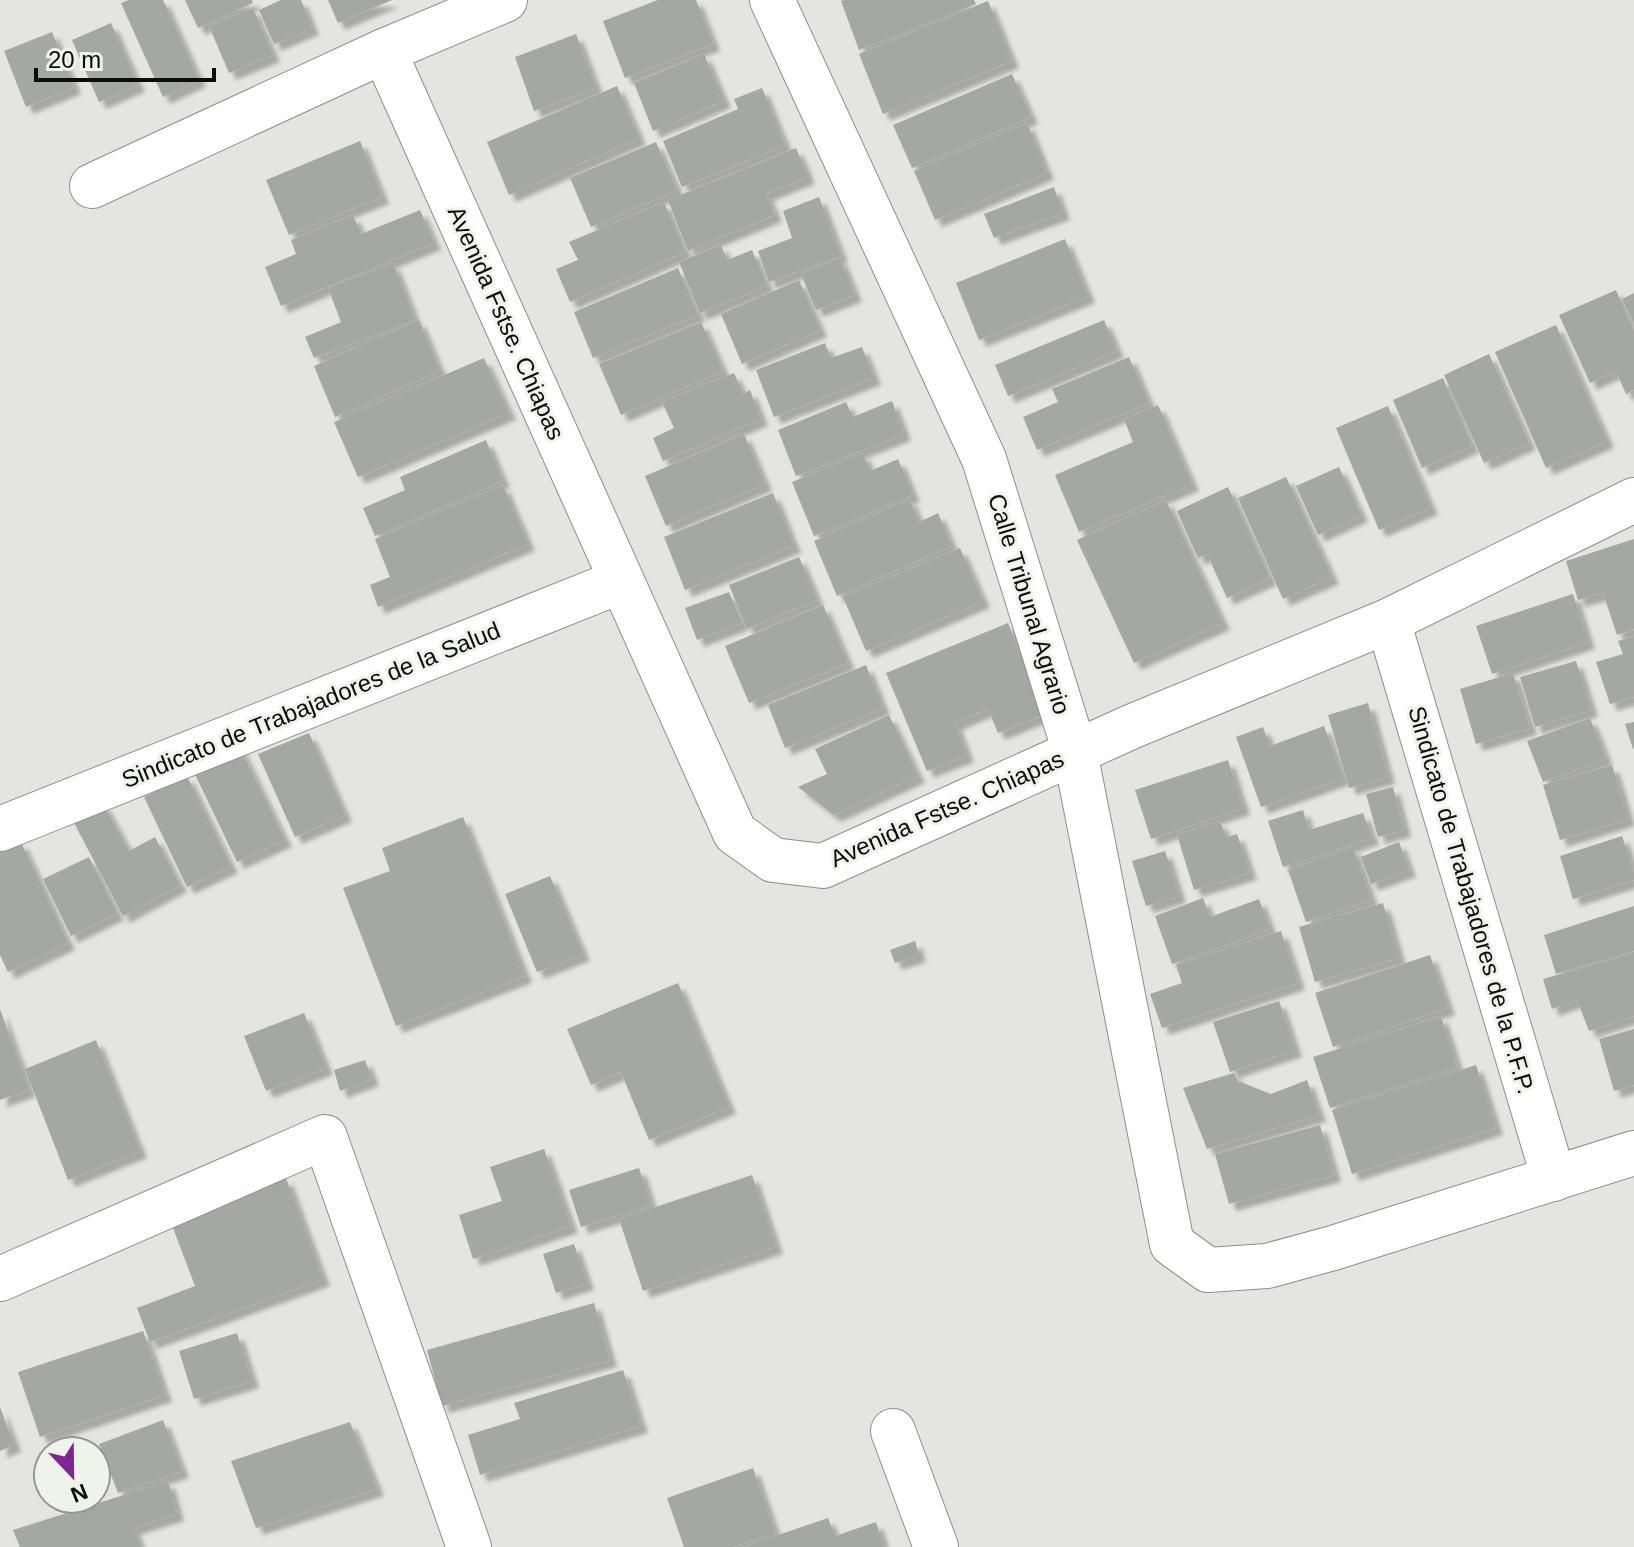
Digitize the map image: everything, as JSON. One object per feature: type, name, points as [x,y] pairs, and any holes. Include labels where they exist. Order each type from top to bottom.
[{"type":"street","points":[[92,186],[384,51],[505,0]]},
{"type":"street","name":"Calle Tribunal Agrario","points":[[772,0],[984,459],[1075,752],[1172,1244],[1208,1270],[1267,1266],[1554,1179]]},
{"type":"street","name":"Avenida Fstse. Chiapas","points":[[384,51],[735,833],[773,860],[823,866],[1075,752],[1388,621],[1634,500]]},
{"type":"street","name":"Sindicato de Trabajadores de la Salud","points":[[0,829],[621,581]]},
{"type":"street","name":"Sindicato de Trabajadores de la P.F.P.","points":[[1388,621],[1554,1179]]},
{"type":"street","points":[[0,1279],[325,1137],[469,1547]]},
{"type":"street","points":[[1554,1179],[1634,1153]]},
{"type":"street","points":[[893,1431],[936,1547]]},
{"type":"building","points":[[129,0],[163,0],[199,80],[163,97],[121,3]]},
{"type":"building","points":[[185,0],[252,0],[253,3],[198,28]]},
{"type":"building","points":[[281,0],[301,0],[312,28],[274,44],[259,10]]},
{"type":"building","points":[[328,0],[392,0],[338,23]]},
{"type":"building","points":[[658,0],[696,0],[713,44],[625,78],[603,21]]},
{"type":"building","points":[[974,0],[976,4],[859,50],[841,1]]},
{"type":"building","points":[[988,1],[1012,61],[883,114],[859,54]]},
{"type":"building","points":[[253,8],[273,55],[229,73],[209,26]]},
{"type":"building","points":[[111,23],[138,85],[99,102],[72,40]]},
{"type":"building","points":[[52,32],[74,87],[26,107],[4,51]]},
{"type":"building","points":[[576,34],[596,88],[534,111],[515,57]]},
{"type":"building","points":[[704,54],[724,101],[653,131],[634,83]]},
{"type":"building","points":[[1012,74],[1031,117],[912,168],[893,125]]},
{"type":"building","points":[[617,86],[639,138],[509,195],[487,142]]},
{"type":"building","points":[[762,88],[785,145],[682,187],[663,141],[738,109],[734,99]]},
{"type":"building","points":[[1027,123],[1047,173],[935,220],[914,171]]},
{"type":"building","points":[[360,141],[382,197],[289,235],[266,180]]},
{"type":"building","points":[[656,142],[677,190],[591,227],[570,178]]},
{"type":"building","points":[[796,148],[808,177],[766,194],[775,215],[688,251],[668,200]]},
{"type":"building","points":[[1054,187],[1063,213],[994,238],[984,214]]},
{"type":"building","points":[[819,197],[841,256],[769,282],[758,251],[792,238],[783,211]]},
{"type":"building","points":[[664,202],[685,252],[570,302],[556,269],[578,260],[569,242]]},
{"type":"building","points":[[420,210],[434,243],[281,306],[265,267],[296,254],[291,240],[353,215],[361,234]]},
{"type":"building","points":[[1065,239],[1088,296],[979,340],[956,283]]},
{"type":"building","points":[[721,245],[727,260],[752,250],[767,286],[700,313],[679,262]]},
{"type":"building","points":[[840,258],[855,295],[816,310],[801,274]]},
{"type":"building","points":[[393,263],[415,320],[314,358],[305,337],[341,322],[328,288]]},
{"type":"building","points":[[678,268],[698,315],[593,358],[574,312]]},
{"type":"building","points":[[799,280],[820,330],[742,364],[721,314]]},
{"type":"building","points":[[1616,290],[1634,331],[1634,390],[1626,394],[1616,371],[1590,383],[1559,315]]},
{"type":"building","points":[[1634,293],[1634,324],[1622,299]]},
{"type":"building","points":[[419,320],[440,371],[335,417],[314,366]]},
{"type":"building","points":[[1104,320],[1117,351],[1008,396],[995,365]]},
{"type":"building","points":[[701,322],[723,371],[621,415],[599,364]]},
{"type":"building","points":[[1556,325],[1607,441],[1546,468],[1495,352]]},
{"type":"building","points":[[825,343],[831,358],[862,347],[874,378],[774,417],[756,370]]},
{"type":"building","points":[[1489,354],[1529,443],[1484,463],[1444,375]]},
{"type":"building","points":[[1129,357],[1149,403],[1037,450],[1023,417],[1058,402],[1052,389]]},
{"type":"building","points":[[484,358],[509,413],[358,477],[334,422]]},
{"type":"building","points":[[734,373],[743,394],[750,390],[761,419],[663,461],[653,438],[674,428],[662,402]]},
{"type":"building","points":[[1443,378],[1472,446],[1422,468],[1393,400]]},
{"type":"building","points":[[892,401],[904,434],[796,476],[778,430],[846,402],[853,417]]},
{"type":"building","points":[[1158,405],[1192,484],[1079,532],[1055,475],[1133,442],[1124,419]]},
{"type":"building","points":[[1388,406],[1431,508],[1379,530],[1336,428]]},
{"type":"building","points":[[744,434],[765,484],[666,526],[645,476]]},
{"type":"building","points":[[486,440],[503,481],[375,536],[363,508],[405,490],[400,477]]},
{"type":"building","points":[[863,453],[870,471],[898,459],[913,495],[814,536],[792,482]]},
{"type":"building","points":[[1339,467],[1361,515],[1318,535],[1296,486]]},
{"type":"building","points":[[1286,477],[1332,577],[1283,599],[1238,498]]},
{"type":"building","points":[[503,485],[528,544],[378,607],[370,585],[390,577],[375,539]]},
{"type":"building","points":[[1228,487],[1270,578],[1227,598],[1207,554],[1198,558],[1177,511]]},
{"type":"building","points":[[773,493],[794,546],[685,590],[664,537]]},
{"type":"building","points":[[910,499],[919,522],[938,513],[952,546],[837,596],[814,541]]},
{"type":"building","points":[[1166,500],[1223,623],[1134,663],[1077,540]]},
{"type":"building","points":[[1634,539],[1634,629],[1617,635],[1603,593],[1578,600],[1566,561]]},
{"type":"building","points":[[960,548],[983,601],[866,651],[843,597]]},
{"type":"building","points":[[799,557],[817,600],[747,629],[729,585]]},
{"type":"building","points":[[729,592],[742,623],[697,640],[685,608]]},
{"type":"building","points":[[1573,594],[1588,642],[1492,674],[1476,626]]},
{"type":"building","points":[[823,605],[848,663],[749,703],[725,646]]},
{"type":"building","points":[[1008,623],[1045,714],[998,733],[988,709],[955,723],[967,755],[927,771],[886,673]]},
{"type":"building","points":[[1634,636],[1634,697],[1610,704],[1596,662],[1623,654],[1618,641]]},
{"type":"building","points":[[1576,661],[1591,710],[1535,727],[1520,677]]},
{"type":"building","points":[[866,665],[883,708],[785,748],[768,705]]},
{"type":"building","points":[[1513,673],[1530,728],[1476,744],[1460,689]]},
{"type":"building","points":[[1368,703],[1388,777],[1349,788],[1328,715]]},
{"type":"building","points":[[889,715],[918,776],[834,815],[798,787],[827,774],[815,749]]},
{"type":"building","points":[[1590,718],[1606,759],[1543,782],[1527,741]]},
{"type":"building","points":[[1634,722],[1634,749],[1633,749],[1625,724]]},
{"type":"building","points":[[1324,726],[1343,778],[1261,807],[1236,737],[1263,727],[1270,746]]},
{"type":"building","points":[[309,733],[345,815],[295,837],[258,754]]},
{"type":"building","points":[[239,746],[285,840],[237,862],[192,768]]},
{"type":"building","points":[[1228,760],[1243,808],[1151,839],[1135,790]]},
{"type":"building","points":[[1612,765],[1628,819],[1560,840],[1543,785]]},
{"type":"building","points":[[187,776],[231,866],[187,887],[144,797]]},
{"type":"building","points":[[1393,787],[1404,830],[1378,837],[1366,794]]},
{"type":"building","points":[[103,803],[129,851],[155,837],[180,885],[123,916],[72,819]]},
{"type":"building","points":[[1303,810],[1309,830],[1363,813],[1372,838],[1283,867],[1268,821]]},
{"type":"building","points":[[463,817],[525,976],[396,1026],[343,888],[390,871],[382,848]]},
{"type":"building","points":[[1220,821],[1226,837],[1237,834],[1250,873],[1194,890],[1177,835]]},
{"type":"building","points":[[1622,836],[1634,880],[1573,899],[1560,856]]},
{"type":"building","points":[[21,842],[68,943],[8,972],[0,955],[0,851]]},
{"type":"building","points":[[1399,842],[1409,870],[1371,884],[1361,857]]},
{"type":"building","points":[[1353,847],[1371,899],[1306,922],[1288,870]]},
{"type":"building","points":[[1165,851],[1179,896],[1146,906],[1132,861]]},
{"type":"building","points":[[89,857],[117,913],[71,936],[43,879]]},
{"type":"building","points":[[550,876],[583,954],[537,972],[505,894]]},
{"type":"building","points":[[1203,898],[1210,917],[1259,899],[1270,929],[1172,964],[1155,916]]},
{"type":"building","points":[[1383,903],[1399,958],[1315,982],[1299,927]]},
{"type":"building","points":[[1634,906],[1634,951],[1556,974],[1544,935]]},
{"type":"building","points":[[1281,931],[1298,983],[1162,1028],[1150,994],[1182,983],[1176,965]]},
{"type":"building","points":[[915,941],[919,955],[895,963],[890,950]]},
{"type":"building","points":[[1634,953],[1634,1016],[1589,1031],[1577,1000],[1552,1009],[1543,979]]},
{"type":"building","points":[[1430,955],[1448,1008],[1333,1047],[1315,993]]},
{"type":"building","points":[[678,983],[729,1107],[649,1140],[621,1072],[591,1085],[567,1029]]},
{"type":"building","points":[[1279,1001],[1295,1050],[1230,1072],[1213,1022]]},
{"type":"building","points":[[0,1009],[29,1090],[0,1100]]},
{"type":"building","points":[[304,1013],[326,1068],[266,1091],[244,1036]]},
{"type":"building","points":[[1441,1016],[1457,1067],[1330,1108],[1313,1057]]},
{"type":"building","points":[[1634,1029],[1634,1085],[1614,1091],[1599,1039]]},
{"type":"building","points":[[96,1040],[140,1151],[68,1180],[25,1069]]},
{"type":"building","points":[[365,1060],[372,1079],[340,1091],[334,1070]]},
{"type":"building","points":[[1476,1065],[1496,1128],[1352,1174],[1332,1110]]},
{"type":"building","points":[[1234,1073],[1238,1081],[1271,1094],[1307,1080],[1319,1115],[1207,1149],[1183,1088]]},
{"type":"building","points":[[1320,1125],[1334,1175],[1229,1204],[1215,1154]]},
{"type":"building","points":[[544,1149],[571,1226],[473,1259],[459,1215],[502,1201],[490,1167]]},
{"type":"building","points":[[639,1168],[651,1205],[581,1227],[569,1190]]},
{"type":"building","points":[[752,1175],[776,1247],[643,1291],[619,1219]]},
{"type":"building","points":[[286,1178],[323,1279],[150,1342],[137,1308],[195,1286],[170,1220]]},
{"type":"building","points":[[574,1244],[587,1283],[556,1293],[543,1254]]},
{"type":"building","points":[[594,1303],[610,1360],[442,1406],[427,1350]]},
{"type":"building","points":[[143,1331],[165,1395],[39,1435],[18,1372]]},
{"type":"building","points":[[237,1333],[252,1381],[194,1399],[179,1351]]},
{"type":"building","points":[[623,1370],[641,1426],[480,1475],[468,1435],[520,1419],[514,1403]]},
{"type":"building","points":[[0,1407],[14,1445],[0,1451]]},
{"type":"building","points":[[163,1420],[182,1471],[118,1493],[112,1478],[112,1439]]},
{"type":"building","points":[[350,1422],[377,1489],[256,1528],[231,1461]]},
{"type":"building","points":[[753,1468],[775,1533],[733,1547],[684,1547],[667,1498]]},
{"type":"building","points":[[168,1481],[177,1514],[133,1528],[141,1547],[20,1547],[13,1530],[60,1515],[112,1515],[112,1499]]},
{"type":"building","points":[[828,1518],[835,1536],[876,1522],[884,1547],[743,1547]]}]
